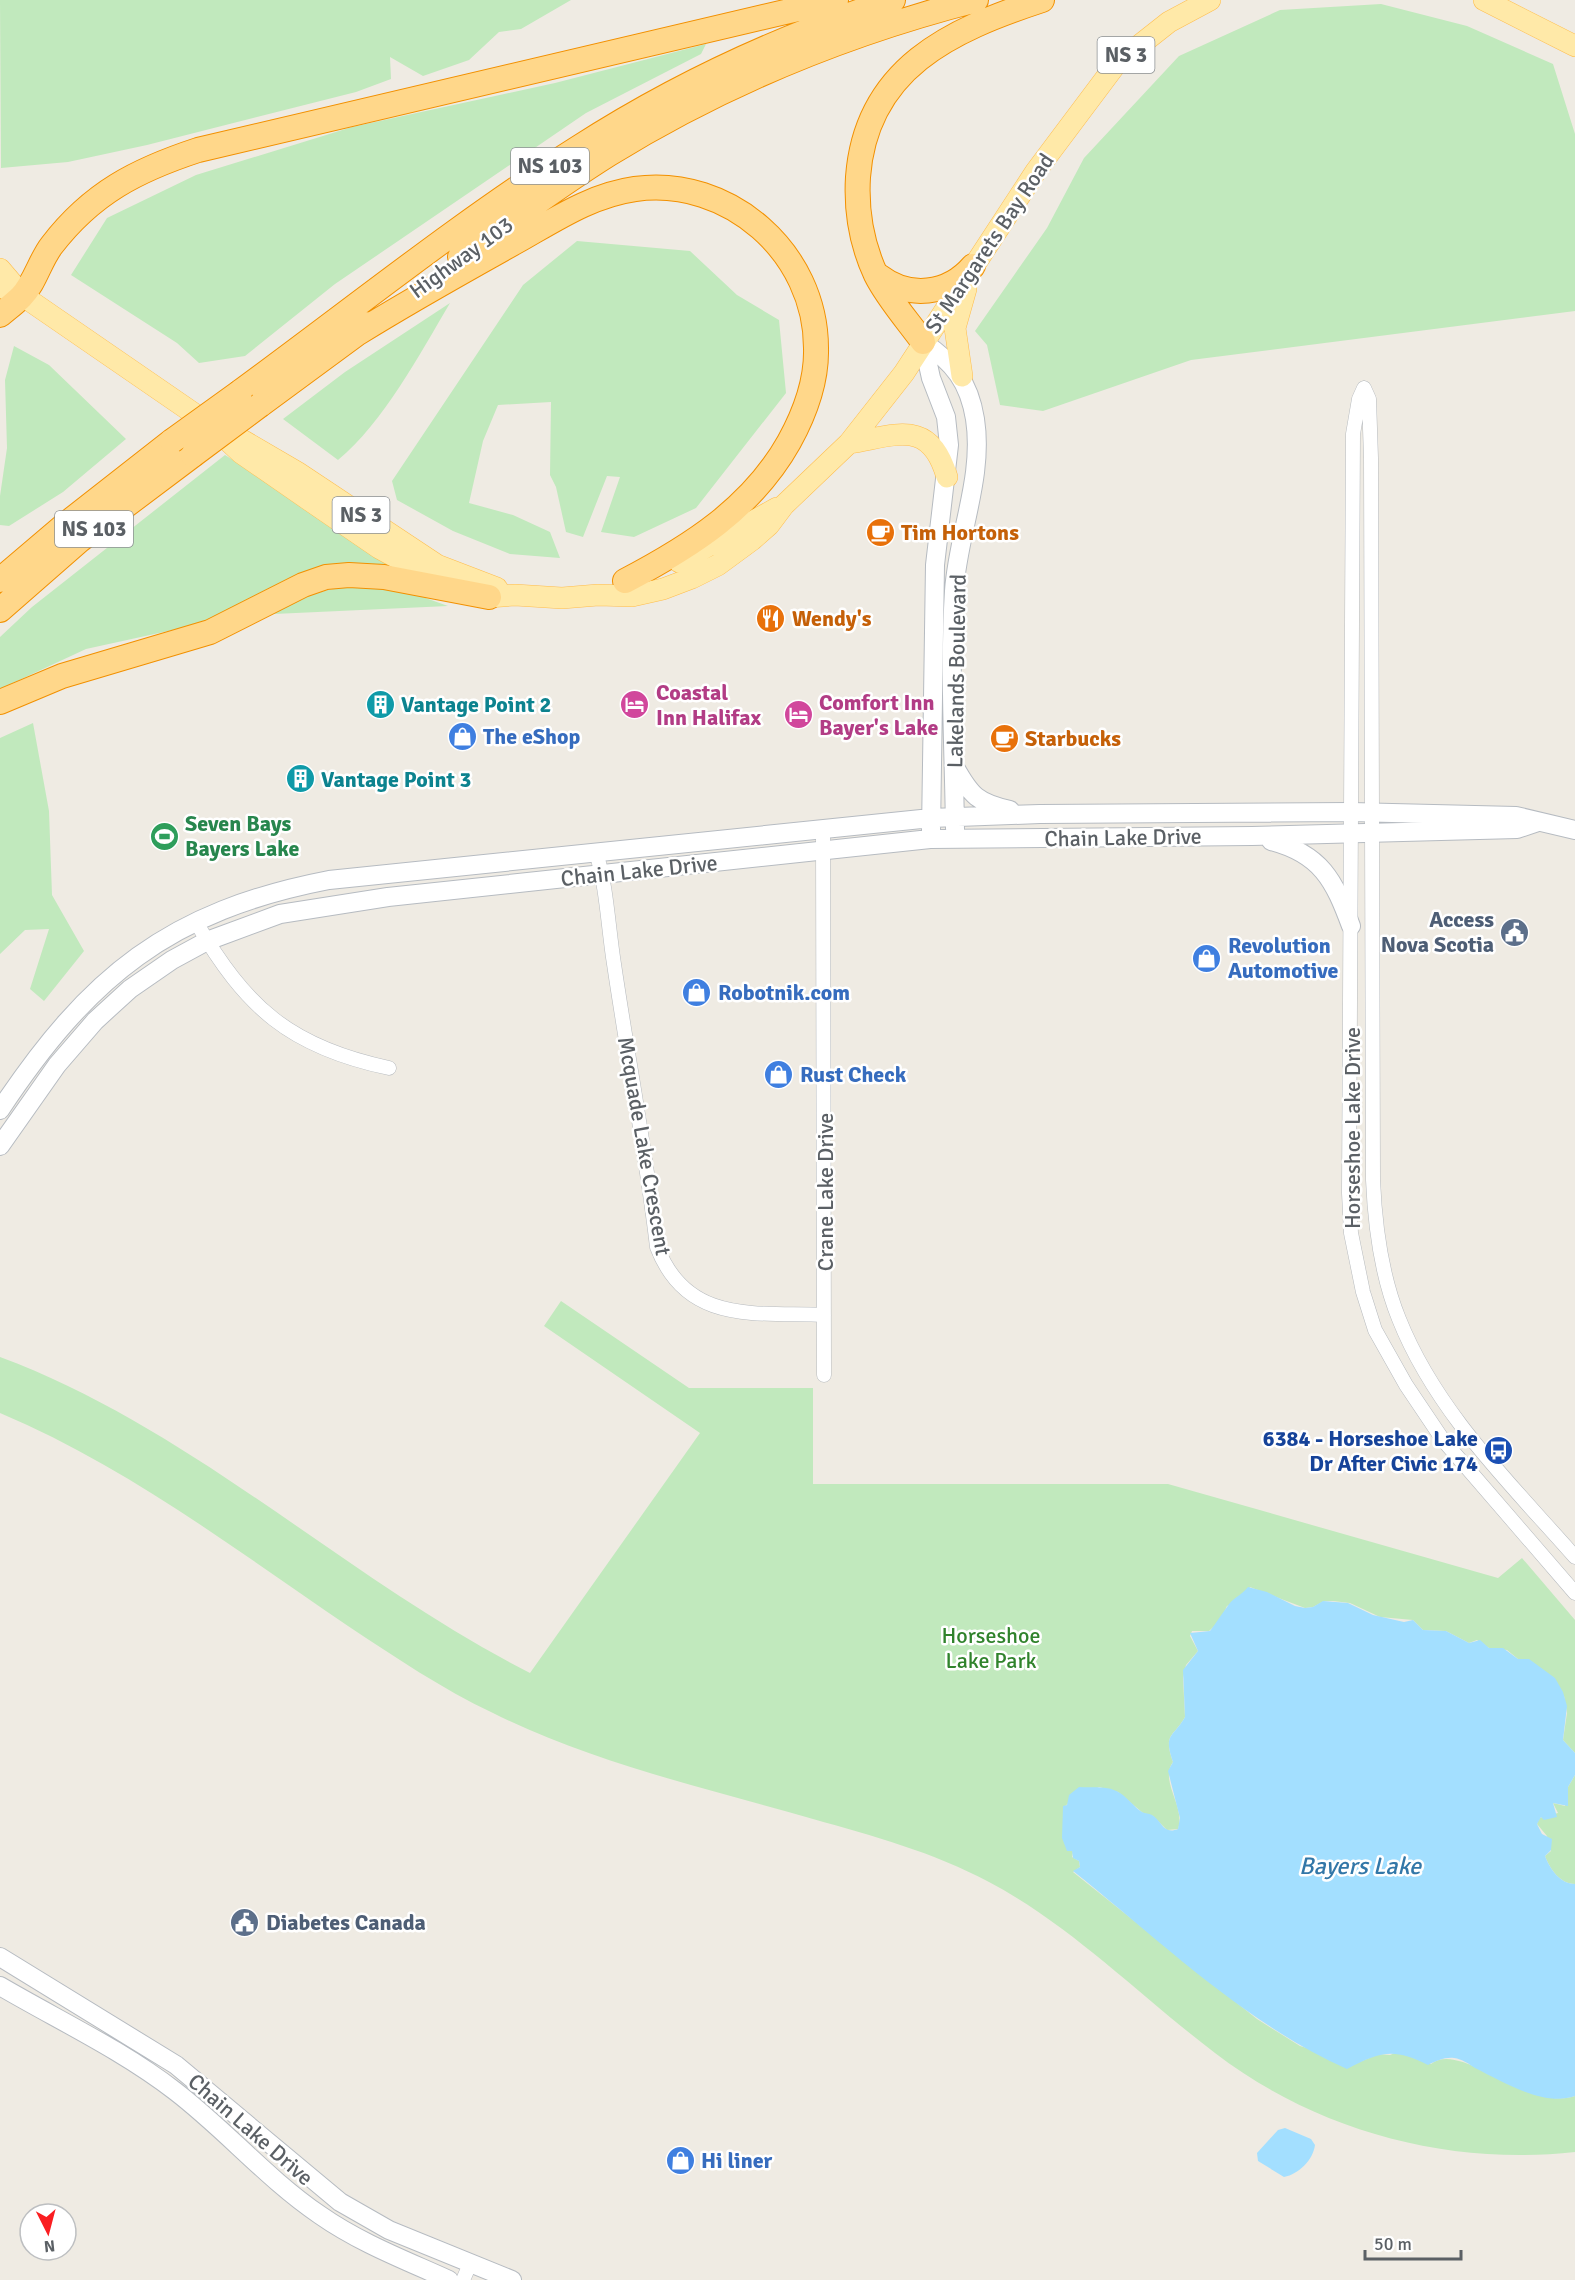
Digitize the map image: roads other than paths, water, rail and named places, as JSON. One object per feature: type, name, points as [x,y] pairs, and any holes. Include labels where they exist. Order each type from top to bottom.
[{"type":"highway","points":[[0,315],[23,296],[52,246],[82,211],[122,181],[157,164],[198,150],[836,0]]},
{"type":"highway","name":"Highway 103","points":[[0,580],[74,517],[172,441],[515,190],[603,132],[679,90],[748,56],[823,25],[893,0]]},
{"type":"highway","name":"Highway 103","points":[[0,610],[80,540],[194,454],[551,192],[618,149],[679,114],[753,78],[828,46],[907,19],[976,0]]},
{"type":"highway","points":[[924,342],[876,274],[861,224],[858,182],[864,141],[880,102],[898,76],[928,51],[978,23],[1042,0]]},
{"type":"highway","points":[[358,333],[429,290],[574,209],[619,192],[653,188],[695,193],[734,208],[768,233],[794,267],[813,314],[816,364],[807,405],[780,457],[736,509],[696,540],[625,581]]},
{"type":"highway","points":[[876,274],[898,288],[925,291],[952,284],[973,266]]},
{"type":"highway","points":[[0,702],[62,676],[210,632],[303,585],[326,577],[349,575],[384,577],[489,597]]},
{"type":"main road","name":"St Margarets Bay Road","points":[[0,287],[23,296],[212,426],[241,453],[379,548],[436,580],[489,597],[515,594],[562,598],[598,595],[632,596],[692,578],[718,565],[769,525],[784,505],[849,443],[904,373],[1036,171],[1117,63],[1169,22],[1210,0]]},
{"type":"main road","points":[[1484,0],[1575,46]]},
{"type":"main road","points":[[962,376],[955,328],[973,266]]},
{"type":"main road","name":"St Margarets Bay Road","points":[[0,269],[23,296]]},
{"type":"main road","name":"St Margarets Bay Road","points":[[212,426],[252,443],[437,565],[515,594]]},
{"type":"main road","points":[[849,443],[888,435],[914,435],[937,449],[947,477]]},
{"type":"main road","name":"St Margarets Bay Road","points":[[598,595],[625,581],[678,562],[759,516],[784,505]]},
{"type":"street","name":"Lakelands Boulevard","points":[[924,342],[940,353],[962,376],[973,410],[977,456],[954,591],[956,839]]},
{"type":"street","name":"Lakelands Boulevard","points":[[924,342],[932,378],[947,423],[949,453],[935,565],[930,839]]},
{"type":"street","name":"Horseshoe Lake Drive","points":[[1575,1557],[1463,1429],[1428,1377],[1399,1320],[1384,1269],[1376,1225],[1371,507],[1369,399],[1364,388],[1359,399],[1353,434],[1349,1193],[1351,1233],[1363,1292],[1375,1330],[1407,1385],[1443,1440],[1575,1593]]},
{"type":"street","points":[[1353,507],[1371,507]]},
{"type":"street","points":[[1352,627],[1371,627]]},
{"type":"street","points":[[954,765],[967,789],[977,799],[989,805],[1040,814]]},
{"type":"street","name":"Chain Lake Drive","points":[[0,1110],[34,1059],[80,1004],[115,972],[196,922],[255,897],[329,880],[931,818],[1040,814],[1351,812],[1516,816],[1575,830]]},
{"type":"street","points":[[1135,837],[1136,814]]},
{"type":"street","name":"Chain Lake Drive","points":[[0,1146],[57,1065],[95,1021],[130,989],[172,960],[207,941],[280,914],[326,905],[930,839],[1351,834],[1517,829],[1538,822]]},
{"type":"street","name":"Crane Lake Drive","points":[[823,828],[824,1375]]},
{"type":"street","points":[[1252,836],[1301,850],[1318,865],[1333,882],[1351,926]]},
{"type":"street","name":"Mcquade Lake Crescent","points":[[596,852],[603,875],[614,964],[645,1151],[657,1247],[662,1259],[685,1290],[718,1309],[824,1315]]},
{"type":"street","points":[[196,922],[207,941],[250,999],[287,1030],[330,1052],[389,1068]]},
{"type":"street","points":[[1351,1048],[1373,1048]]},
{"type":"street","name":"Chain Lake Drive","points":[[0,1957],[176,2065],[340,2202],[467,2272],[512,2280]]},
{"type":"street","name":"Chain Lake Drive","points":[[0,1986],[129,2060],[174,2090],[254,2163],[340,2229],[413,2266],[449,2280]]},
{"type":"water","name":"Bayers Lake","points":[[1248,1587],[1267,1592],[1295,1606],[1305,1608],[1313,1607],[1323,1601],[1348,1603],[1373,1615],[1404,1622],[1413,1620],[1423,1630],[1446,1631],[1469,1643],[1480,1640],[1489,1648],[1503,1648],[1518,1659],[1529,1659],[1555,1678],[1563,1692],[1567,1706],[1563,1740],[1575,1753],[1575,1775],[1568,1787],[1568,1806],[1553,1803],[1557,1817],[1544,1820],[1541,1817],[1537,1824],[1542,1834],[1552,1839],[1551,1850],[1545,1856],[1550,1866],[1560,1879],[1575,1884],[1575,2096],[1563,2099],[1537,2096],[1454,2058],[1428,2065],[1406,2056],[1388,2054],[1369,2058],[1347,2069],[1309,2050],[1238,2005],[1073,1871],[1080,1867],[1079,1861],[1073,1858],[1072,1851],[1067,1851],[1062,1838],[1063,1806],[1067,1805],[1069,1795],[1079,1787],[1115,1790],[1136,1808],[1152,1815],[1166,1829],[1178,1829],[1180,1818],[1168,1771],[1173,1762],[1169,1741],[1185,1717],[1183,1670],[1198,1651],[1190,1633],[1210,1631],[1229,1604]]},
{"type":"water","points":[[1285,2128],[1311,2139],[1315,2145],[1314,2151],[1304,2166],[1284,2177],[1258,2161],[1257,2153],[1278,2130]]},
{"type":"place","name":"Tim Hortons","points":[[880,532]]},
{"type":"place","name":"Wendy's","points":[[771,618]]},
{"type":"place","name":"Vantage Point 2","points":[[380,704]]},
{"type":"place","name":"Coastal Inn Halifax","points":[[635,705]]},
{"type":"place","name":"Comfort Inn Bayer's Lake","points":[[798,715]]},
{"type":"place","name":"The eShop","points":[[462,736]]},
{"type":"place","name":"Starbucks","points":[[1004,738]]},
{"type":"place","name":"Vantage Point 3","points":[[300,779]]},
{"type":"place","name":"Seven Bays Bayers Lake","points":[[164,836]]},
{"type":"place","name":"Access Nova Scotia","points":[[1515,932]]},
{"type":"place","name":"Revolution Automotive","points":[[1207,958]]},
{"type":"place","name":"Robotnik.com","points":[[697,992]]},
{"type":"place","name":"Rust Check","points":[[779,1074]]},
{"type":"place","name":"6384 - Horseshoe Lake Dr After Civic 174","points":[[1499,1451]]},
{"type":"place","name":"Diabetes Canada","points":[[245,1922]]},
{"type":"place","name":"Hi liner","points":[[680,2160]]},
{"type":"park label","name":"Horseshoe Lake Park","points":[[991,1648]]}]
